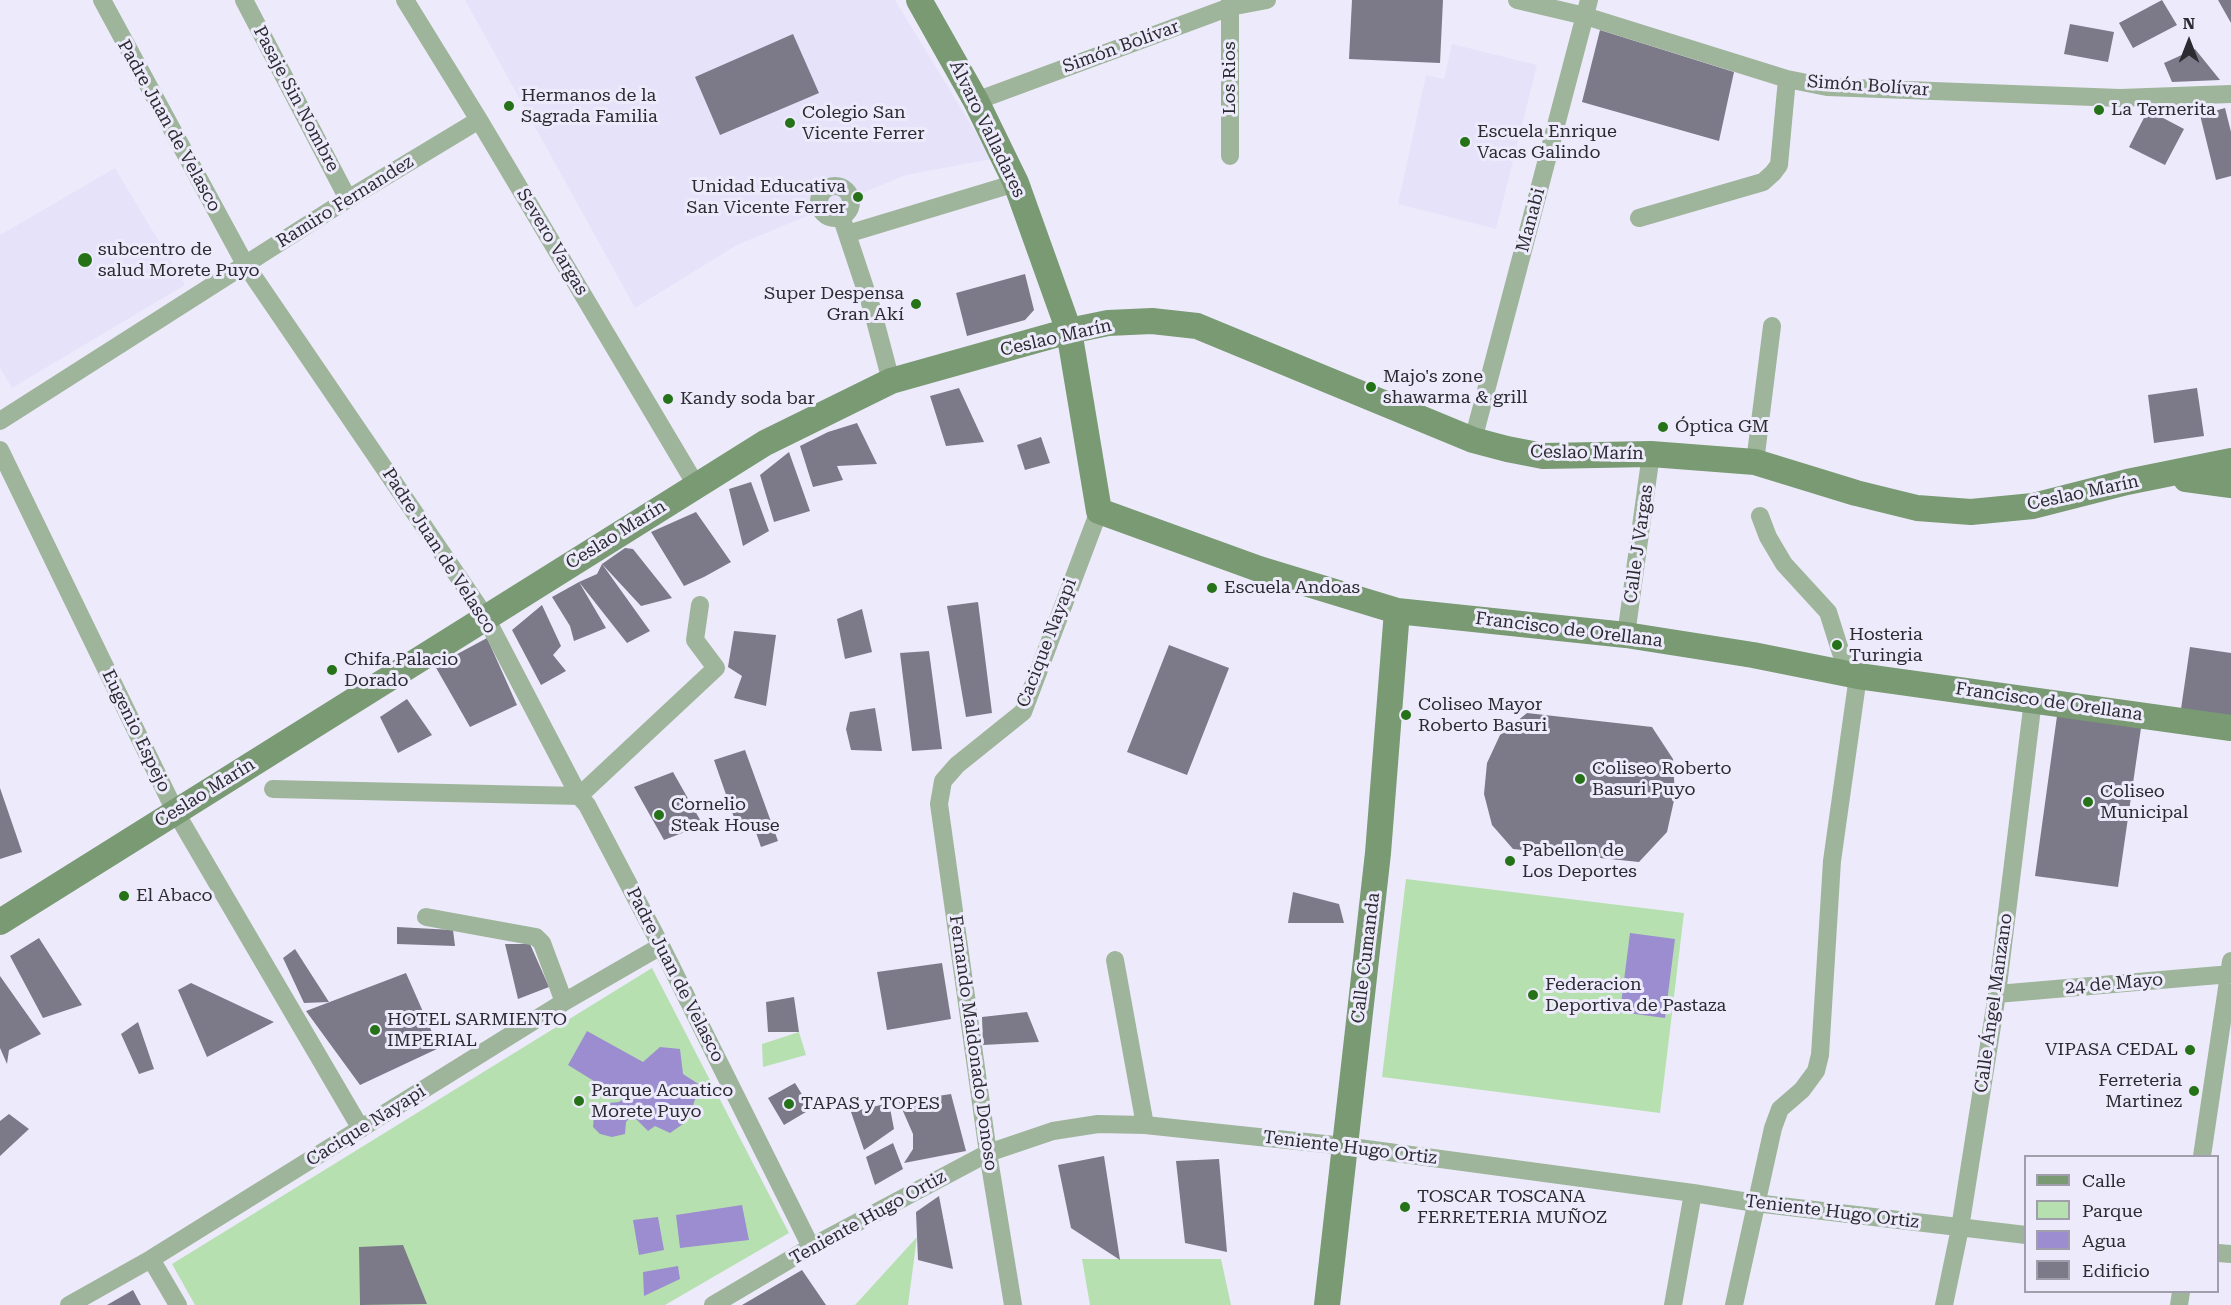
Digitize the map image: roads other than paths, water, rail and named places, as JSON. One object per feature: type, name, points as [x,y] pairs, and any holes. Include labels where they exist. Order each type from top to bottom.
[{"type":"main road","name":"Álvaro Valladares","points":[[919,0],[976,101],[1016,183],[1069,331]]},
{"type":"main road","name":"Ceslao Marín","points":[[0,922],[485,616],[765,443],[891,381],[1069,331],[1108,323],[1152,321],[1197,326],[1473,440],[1507,449],[1543,456],[1651,454],[1755,462],[1856,493],[1917,508],[1971,512],[2032,506],[2127,482],[2231,461]]},
{"type":"main road","points":[[1069,331],[1099,511]]},
{"type":"main road","points":[[2162,476],[2231,485]]},
{"type":"main road","name":"Francisco de Orellana","points":[[1099,511],[1259,569],[1397,611],[1626,635],[1753,655],[1858,676],[2231,728]]},
{"type":"main road","name":"Calle Cumanda","points":[[1327,1305],[1378,853],[1397,611]]},
{"type":"street","name":"Padre Juan de Velasco","points":[[102,0],[245,264],[485,616],[579,796],[587,805],[662,946],[811,1247]]},
{"type":"street","name":"Pasaje Sin Nombre","points":[[244,0],[348,199]]},
{"type":"street","name":"Severo Vargas","points":[[405,0],[696,485]]},
{"type":"street","name":"Simón Bolívar","points":[[976,101],[1230,3],[1267,0]]},
{"type":"street","name":"Simón Bolívar","points":[[1517,0],[1587,8],[1787,79],[1827,87],[2096,97],[2231,94]]},
{"type":"street","name":"Los Rios","points":[[1230,3],[1230,156]]},
{"type":"street","name":"Manabi","points":[[1473,440],[1587,8]]},
{"type":"street","points":[[1639,218],[1764,182],[1779,165],[1787,79]]},
{"type":"street","name":"Ramiro Fernandez","points":[[0,421],[348,199],[479,120]]},
{"type":"street","points":[[847,234],[1016,183]]},
{"type":"street","points":[[841,216],[872,309],[891,381]]},
{"type":"street","points":[[1755,462],[1772,326]]},
{"type":"street","name":"Eugenio Espejo","points":[[0,450],[175,811],[361,1129]]},
{"type":"street","name":"Calle J Vargas","points":[[1626,635],[1651,454]]},
{"type":"street","name":"Cacique Nayapi","points":[[943,781],[957,765],[1023,712],[1099,511]]},
{"type":"street","points":[[1734,1305],[1773,1128],[1780,1109],[1802,1090],[1816,1071],[1820,1055],[1832,861],[1858,676],[1841,653],[1828,612],[1784,564],[1768,537],[1760,516]]},
{"type":"street","points":[[273,789],[579,796],[716,668],[695,640],[700,605]]},
{"type":"street","name":"Calle Ángel Manzano","points":[[1944,1305],[1960,1228],[1997,994],[2034,700]]},
{"type":"street","name":"Fernando Maldonado Donoso","points":[[943,781],[939,804],[988,1153],[1012,1305]]},
{"type":"street","points":[[426,917],[536,937],[542,943],[564,1002]]},
{"type":"street","name":"Cacique Nayapi","points":[[69,1305],[151,1259],[564,1002],[662,946]]},
{"type":"street","points":[[1115,960],[1145,1125]]},
{"type":"street","points":[[2202,1155],[2230,969]]},
{"type":"street","name":"24 de Mayo","points":[[1997,994],[2230,969]]},
{"type":"street","name":"Teniente Hugo Ortiz","points":[[713,1305],[811,1247],[988,1153],[1053,1131],[1098,1124],[1145,1125],[1344,1146],[1755,1203],[2024,1235]]},
{"type":"street","points":[[1673,1305],[1692,1193]]},
{"type":"street","points":[[151,1259],[178,1305]]},
{"type":"water","points":[[1630,933],[1675,939],[1665,1018],[1620,1012]]},
{"type":"water","name":"Parque Acuatico Morete Puyo","points":[[587,1031],[643,1062],[660,1047],[680,1049],[683,1074],[700,1085],[690,1114],[683,1124],[670,1133],[655,1126],[648,1131],[632,1115],[626,1122],[625,1134],[612,1137],[600,1134],[593,1127],[594,1115],[609,1103],[623,1099],[568,1065]]},
{"type":"water","points":[[742,1205],[749,1240],[680,1248],[676,1215]]},
{"type":"water","points":[[658,1217],[664,1250],[639,1255],[633,1220]]},
{"type":"water","points":[[678,1266],[680,1279],[644,1296],[643,1272]]},
{"type":"place","name":"Hermanos de la Sagrada Familia","points":[[509,106]]},
{"type":"place","name":"La Ternerita","points":[[2099,110]]},
{"type":"place","name":"Colegio San Vicente Ferrer","points":[[790,123]]},
{"type":"place","name":"Escuela Enrique Vacas Galindo","points":[[1465,142]]},
{"type":"place","name":"Unidad Educativa San Vicente Ferrer","points":[[858,197]]},
{"type":"place","name":"subcentro de salud Morete Puyo","points":[[85,260]]},
{"type":"place","name":"Super Despensa Gran Akí","points":[[916,304]]},
{"type":"place","name":"Majo's zone shawarma & grill","points":[[1371,387]]},
{"type":"place","name":"Kandy soda bar","points":[[668,399]]},
{"type":"place","name":"Óptica GM","points":[[1663,427]]},
{"type":"place","name":"Escuela Andoas","points":[[1212,588]]},
{"type":"place","name":"Hosteria Turingia","points":[[1837,645]]},
{"type":"place","name":"Chifa Palacio Dorado","points":[[332,670]]},
{"type":"place","name":"Coliseo Mayor Roberto Basuri","points":[[1406,715]]},
{"type":"place","name":"Coliseo Roberto Basuri Puyo","points":[[1580,779]]},
{"type":"place","name":"Coliseo Municipal","points":[[2088,802]]},
{"type":"place","name":"Cornelio Steak House","points":[[659,815]]},
{"type":"place","name":"Pabellon de Los Deportes","points":[[1510,861]]},
{"type":"place","name":"El Abaco","points":[[124,896]]},
{"type":"place","name":"Federacion Deportiva de Pastaza","points":[[1533,995]]},
{"type":"place","name":"HOTEL SARMIENTO IMPERIAL","points":[[375,1030]]},
{"type":"place","name":"VIPASA CEDAL","points":[[2190,1050]]},
{"type":"place","name":"Ferreteria Martinez","points":[[2194,1091]]},
{"type":"place","name":"Parque Acuatico Morete Puyo","points":[[579,1101]]},
{"type":"place","name":"TAPAS y TOPES","points":[[789,1104]]},
{"type":"place","name":"TOSCAR TOSCANA FERRETERIA MUÑOZ","points":[[1405,1207]]}]
